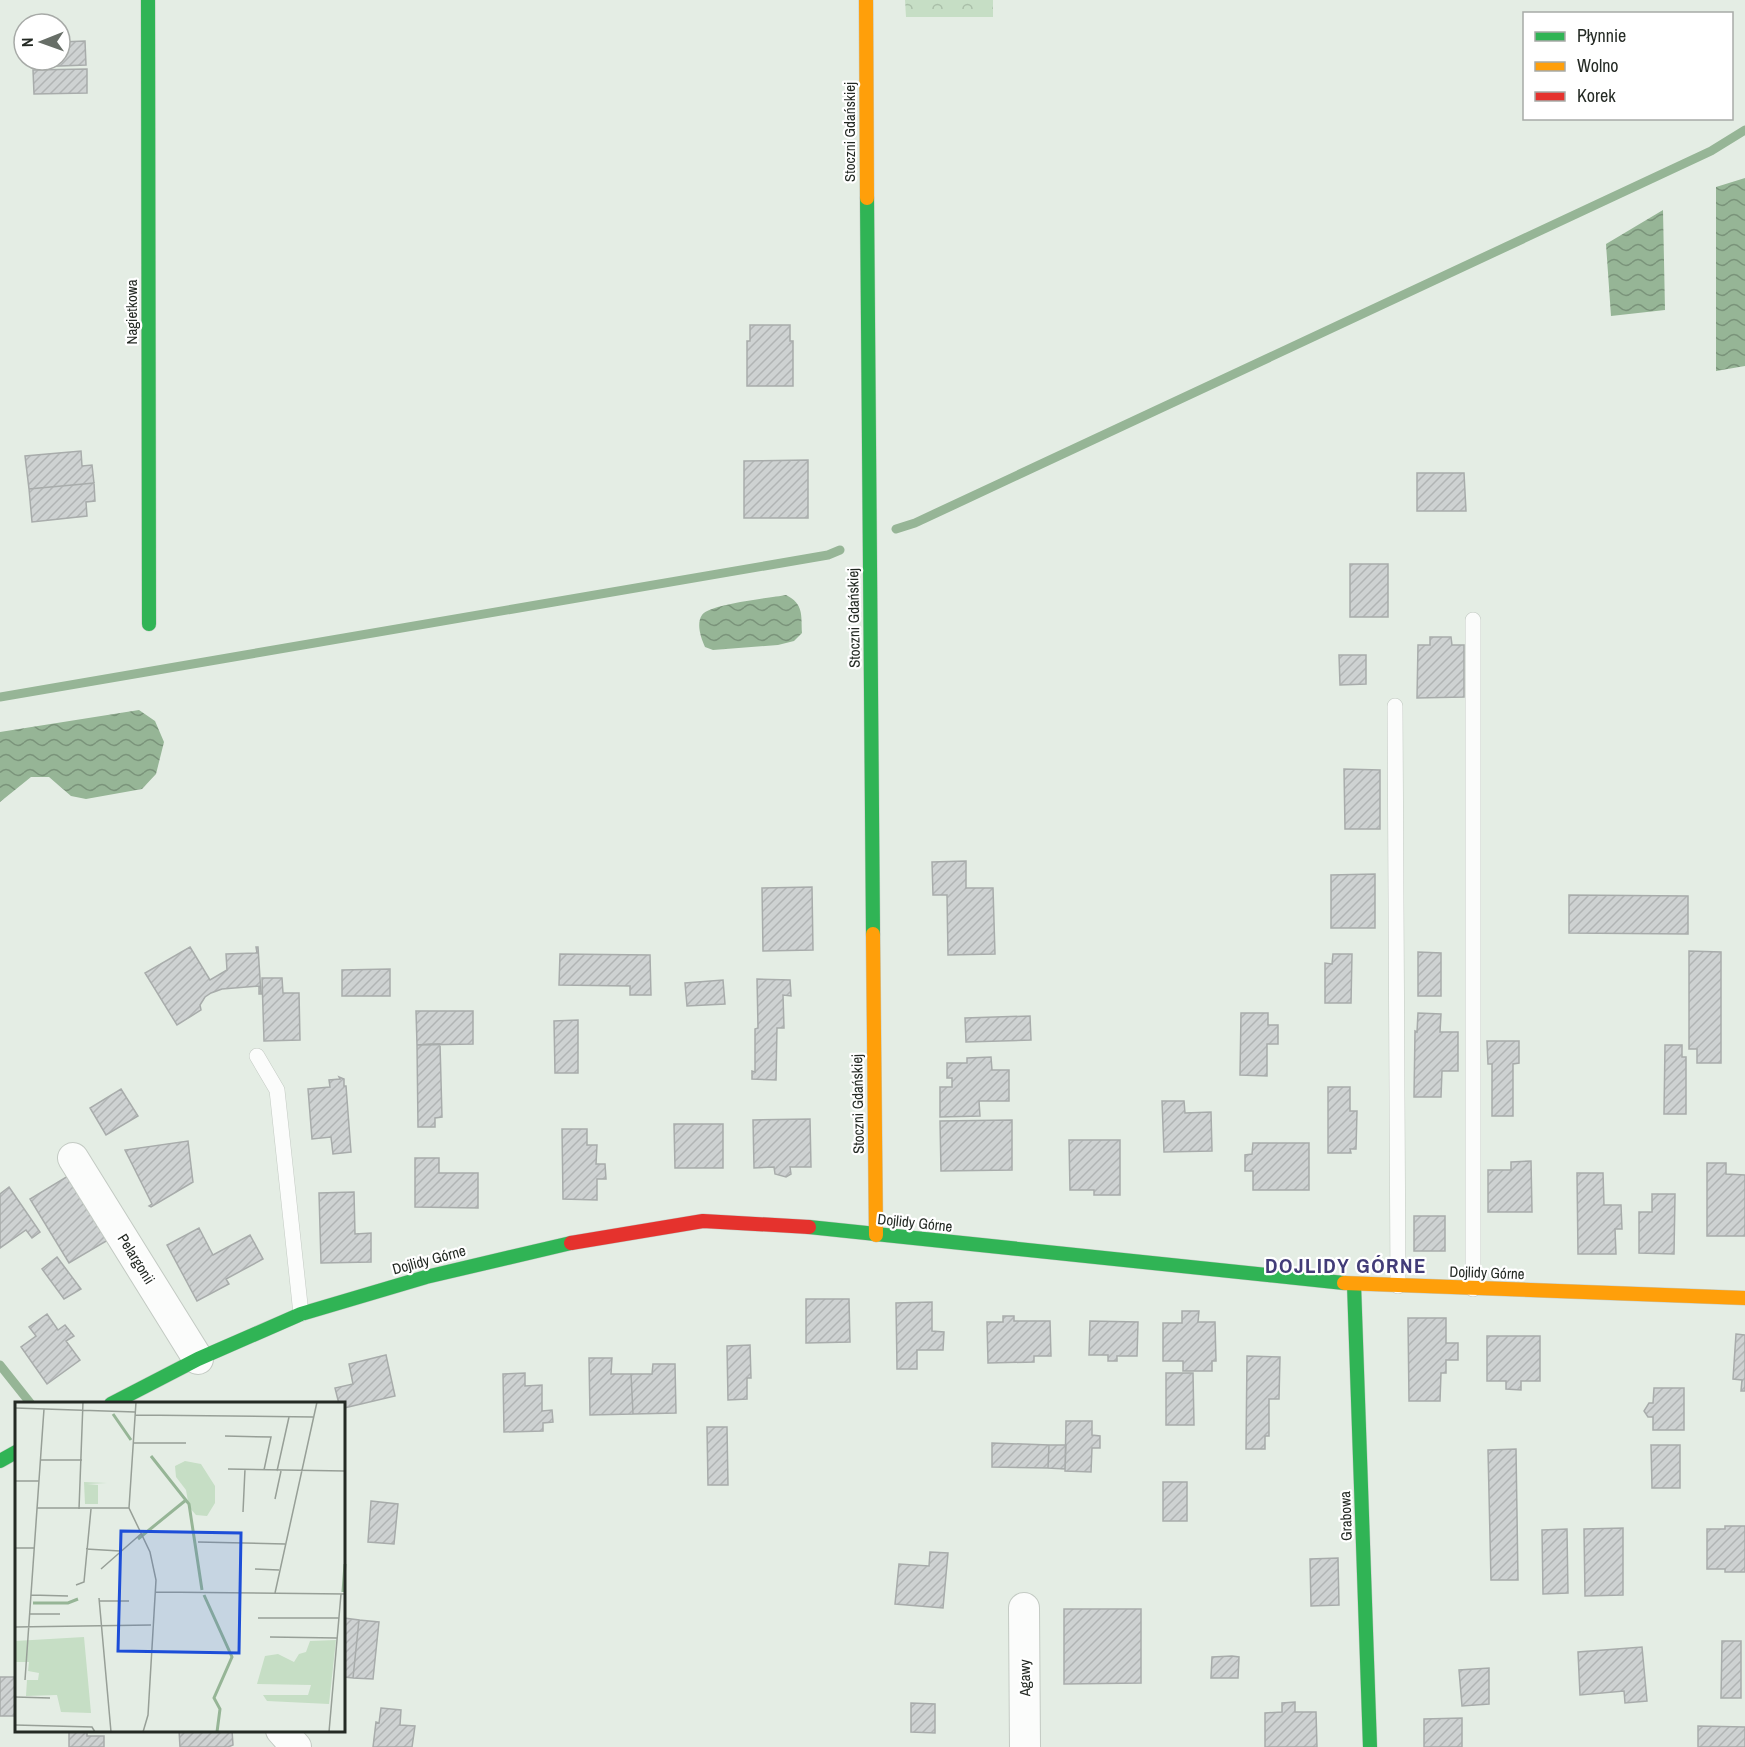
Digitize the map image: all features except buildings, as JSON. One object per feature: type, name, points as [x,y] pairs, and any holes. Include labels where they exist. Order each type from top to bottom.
[{"type":"street","name":"Nagietkowa","points":[[148,0],[149,624]]},
{"type":"street","name":"Stoczni Gdańskiej","points":[[867,0],[868,498],[876,1235]]},
{"type":"street","name":"Pelargonii","points":[[73,1158],[198,1359]]},
{"type":"street","name":"Dojlidy Górne","points":[[115,1402],[198,1359],[301,1314],[426,1277],[555,1246],[703,1221],[781,1224],[1354,1284],[1745,1298]]},
{"type":"street","name":"Grabowa","points":[[1354,1284],[1370,1747]]},
{"type":"street","points":[[0,1461],[15,1453]]},
{"type":"street","name":"Agawy","points":[[1024,1608],[1025,1747]]},
{"type":"lane","points":[[1473,620],[1473,1289]]},
{"type":"lane","points":[[1395,706],[1398,1286]]},
{"type":"lane","points":[[257,1056],[277,1090],[301,1314]]},
{"type":"green space","points":[[905,0],[993,0],[993,17],[906,17]]},
{"type":"water","points":[[1745,178],[1745,366],[1716,371],[1716,187]]},
{"type":"water","points":[[1663,210],[1665,310],[1611,316],[1606,244]]},
{"type":"water","points":[[786,595],[799,606],[801,615],[802,633],[794,641],[778,645],[713,650],[705,647],[699,623],[702,615],[707,611]]},
{"type":"water","points":[[139,710],[155,721],[164,742],[156,774],[142,789],[86,799],[71,796],[49,777],[31,777],[0,802],[0,732]]},
{"type":"waterway","points":[[896,529],[915,523],[1711,151],[1745,130]]},
{"type":"waterway","points":[[0,697],[828,555],[840,550]]},
{"type":"waterway","points":[[0,1365],[29,1402]]},
{"type":"traffic: fast","points":[[148,0],[149,624]]},
{"type":"traffic: fast","points":[[867,198],[873,934]]},
{"type":"traffic: fast","points":[[809,1227],[1344,1283]]},
{"type":"traffic: fast","points":[[115,1402],[198,1359],[301,1314],[426,1277],[571,1243]]},
{"type":"traffic: fast","points":[[1354,1284],[1370,1747]]},
{"type":"traffic: fast","points":[[0,1461],[15,1453]]},
{"type":"traffic: slow","points":[[866,0],[867,198]]},
{"type":"traffic: slow","points":[[873,934],[876,1235]]},
{"type":"traffic: slow","points":[[1344,1283],[1745,1298]]},
{"type":"traffic: jam","points":[[571,1243],[703,1221],[809,1227]]},
{"type":"district","name":"DOJLIDY GÓRNE","points":[[1346,1266]]}]
